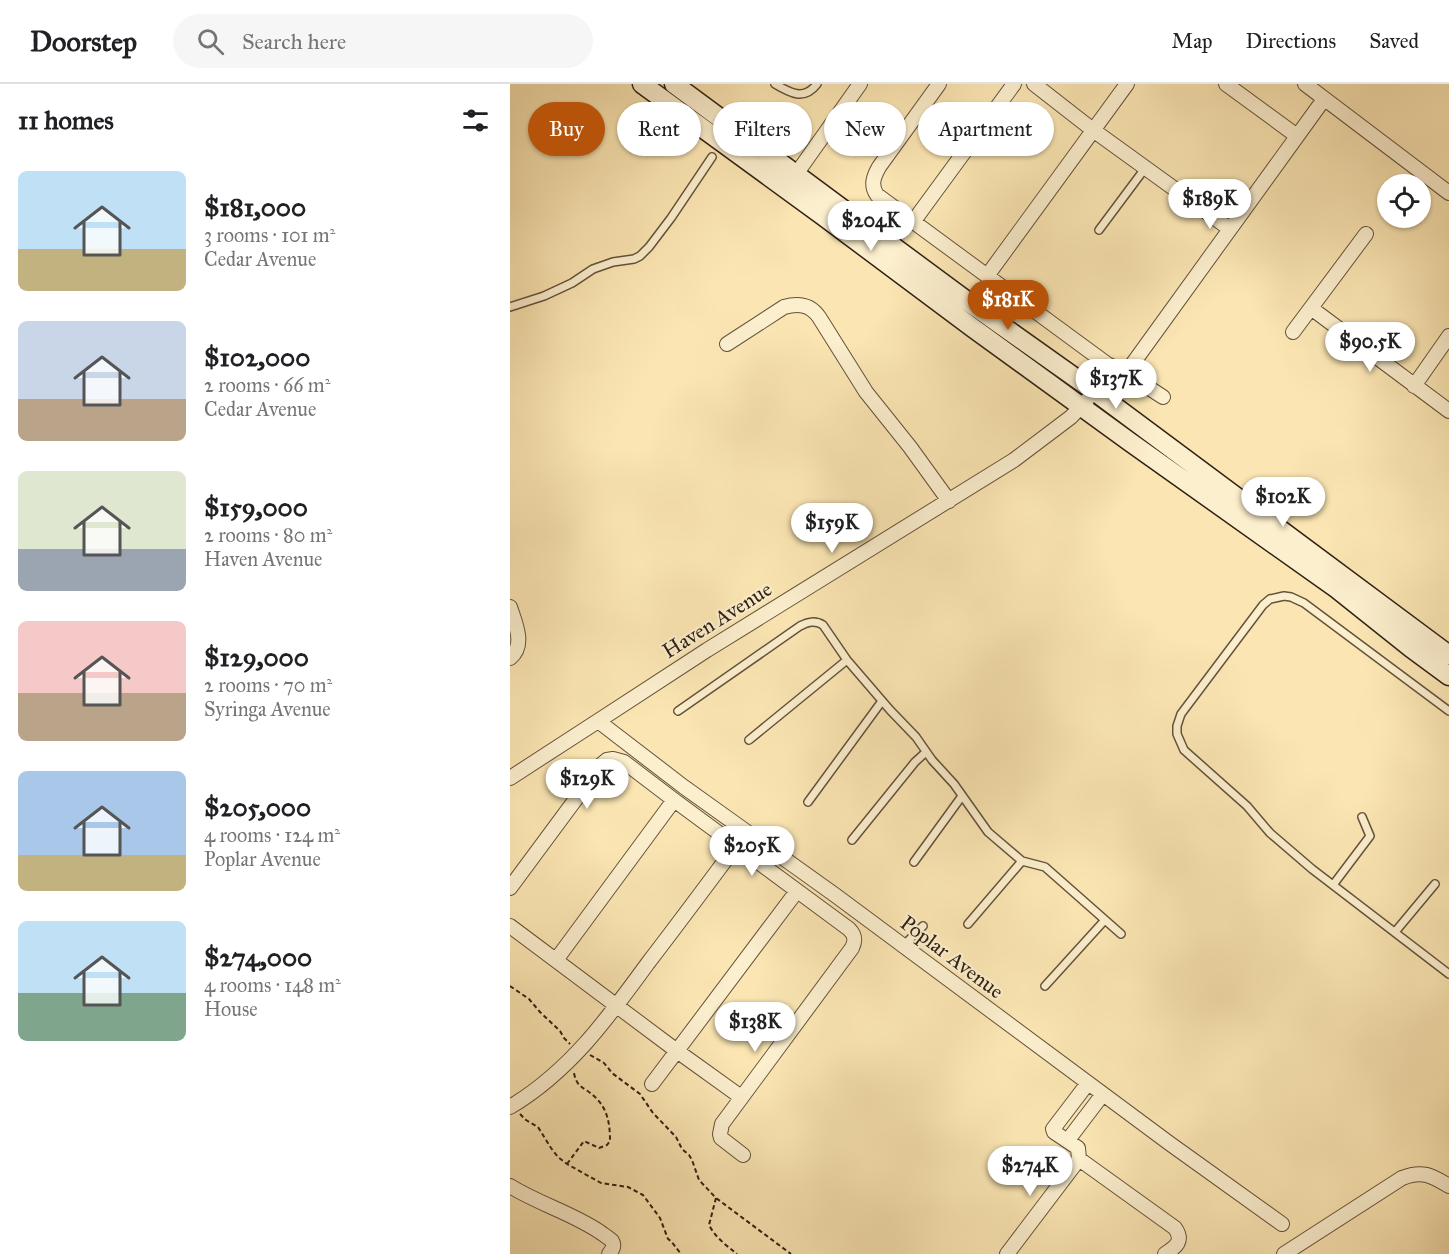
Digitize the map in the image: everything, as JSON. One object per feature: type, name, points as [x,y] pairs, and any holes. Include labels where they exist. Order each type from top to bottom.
[{"type":"main road","points":[[642,84],[1082,407],[1449,655]]},
{"type":"main road","points":[[674,84],[968,302],[1094,391],[1274,535],[1337,589],[1449,676]]},
{"type":"street","points":[[786,190],[860,84]]},
{"type":"street","points":[[939,84],[879,167],[873,184],[877,195],[1107,364],[1126,373],[1163,397]]},
{"type":"street","points":[[913,222],[1014,84]]},
{"type":"street","points":[[1034,84],[1093,130],[1230,229]]},
{"type":"street","points":[[987,276],[1127,84]]},
{"type":"street","points":[[1226,84],[1297,136]]},
{"type":"street","points":[[1305,84],[1449,193]]},
{"type":"street","points":[[1126,373],[1319,106]]},
{"type":"street","points":[[1293,332],[1366,234]]},
{"type":"street","points":[[727,344],[784,307],[802,305],[813,309],[866,392],[949,501]]},
{"type":"street","points":[[1311,309],[1449,411]]},
{"type":"street","points":[[1414,386],[1449,336]]},
{"type":"street","name":"Haven Avenue","points":[[510,778],[716,644],[1014,460],[1071,417],[1094,391]]},
{"type":"street","points":[[510,607],[519,638],[515,653],[510,657]]},
{"type":"street","name":"Poplar Avenue","points":[[598,722],[1282,1224]]},
{"type":"street","points":[[510,888],[594,774],[607,760],[617,759],[849,929],[854,936],[854,943],[722,1124],[720,1134],[724,1142],[743,1155]]},
{"type":"street","points":[[556,960],[674,801]]},
{"type":"street","points":[[511,1106],[544,1084],[581,1049],[617,1006],[736,846]]},
{"type":"street","points":[[652,1084],[797,891]]},
{"type":"street","points":[[510,926],[741,1097]]},
{"type":"street","points":[[1007,1254],[1078,1159],[1078,1148],[1053,1129],[1088,1083]]},
{"type":"street","points":[[1068,1140],[1103,1094]]},
{"type":"street","points":[[1078,1159],[1174,1228],[1179,1235],[1178,1242],[1165,1254]]},
{"type":"street","points":[[1284,1254],[1413,1173],[1422,1173],[1449,1186]]},
{"type":"street","points":[[510,1186],[597,1230],[613,1243],[609,1254]]},
{"type":"lane","points":[[775,84],[787,91],[801,94],[808,93],[817,84]]},
{"type":"lane","points":[[510,307],[544,296],[572,283],[593,269],[640,256],[649,248],[671,218],[712,157]]},
{"type":"lane","points":[[1100,230],[1146,167]]},
{"type":"lane","points":[[1449,711],[1304,603],[1284,596],[1270,599],[1260,608],[1181,714],[1177,726],[1177,734],[1184,750],[1247,806],[1277,839],[1449,974]]},
{"type":"lane","points":[[678,711],[800,626],[819,622],[847,660],[916,737],[954,784],[988,832],[1022,861],[1046,867],[1121,934]]},
{"type":"lane","points":[[748,740],[847,660]]},
{"type":"lane","points":[[808,802],[882,701]]},
{"type":"lane","points":[[852,840],[915,762],[926,752]]},
{"type":"lane","points":[[914,862],[962,796]]},
{"type":"lane","points":[[1333,885],[1370,836],[1362,817]]},
{"type":"lane","points":[[968,924],[1022,861]]},
{"type":"lane","points":[[1395,932],[1435,884]]},
{"type":"lane","points":[[1045,986],[1104,921]]},
{"type":"lane","points":[[903,946],[923,926]]},
{"type":"path","points":[[510,986],[529,999],[573,1047],[581,1049],[604,1063],[612,1073],[640,1094],[689,1155],[699,1180],[715,1199],[791,1254]]},
{"type":"path","points":[[567,1064],[573,1067],[575,1080],[595,1097],[607,1114],[610,1141],[603,1148],[584,1141],[567,1164]]},
{"type":"path","points":[[511,1106],[526,1120],[538,1126],[550,1148],[567,1164],[601,1183],[628,1187],[643,1195],[660,1218],[668,1239],[681,1254]]},
{"type":"path","points":[[715,1199],[709,1221],[710,1229],[737,1254]]}]
